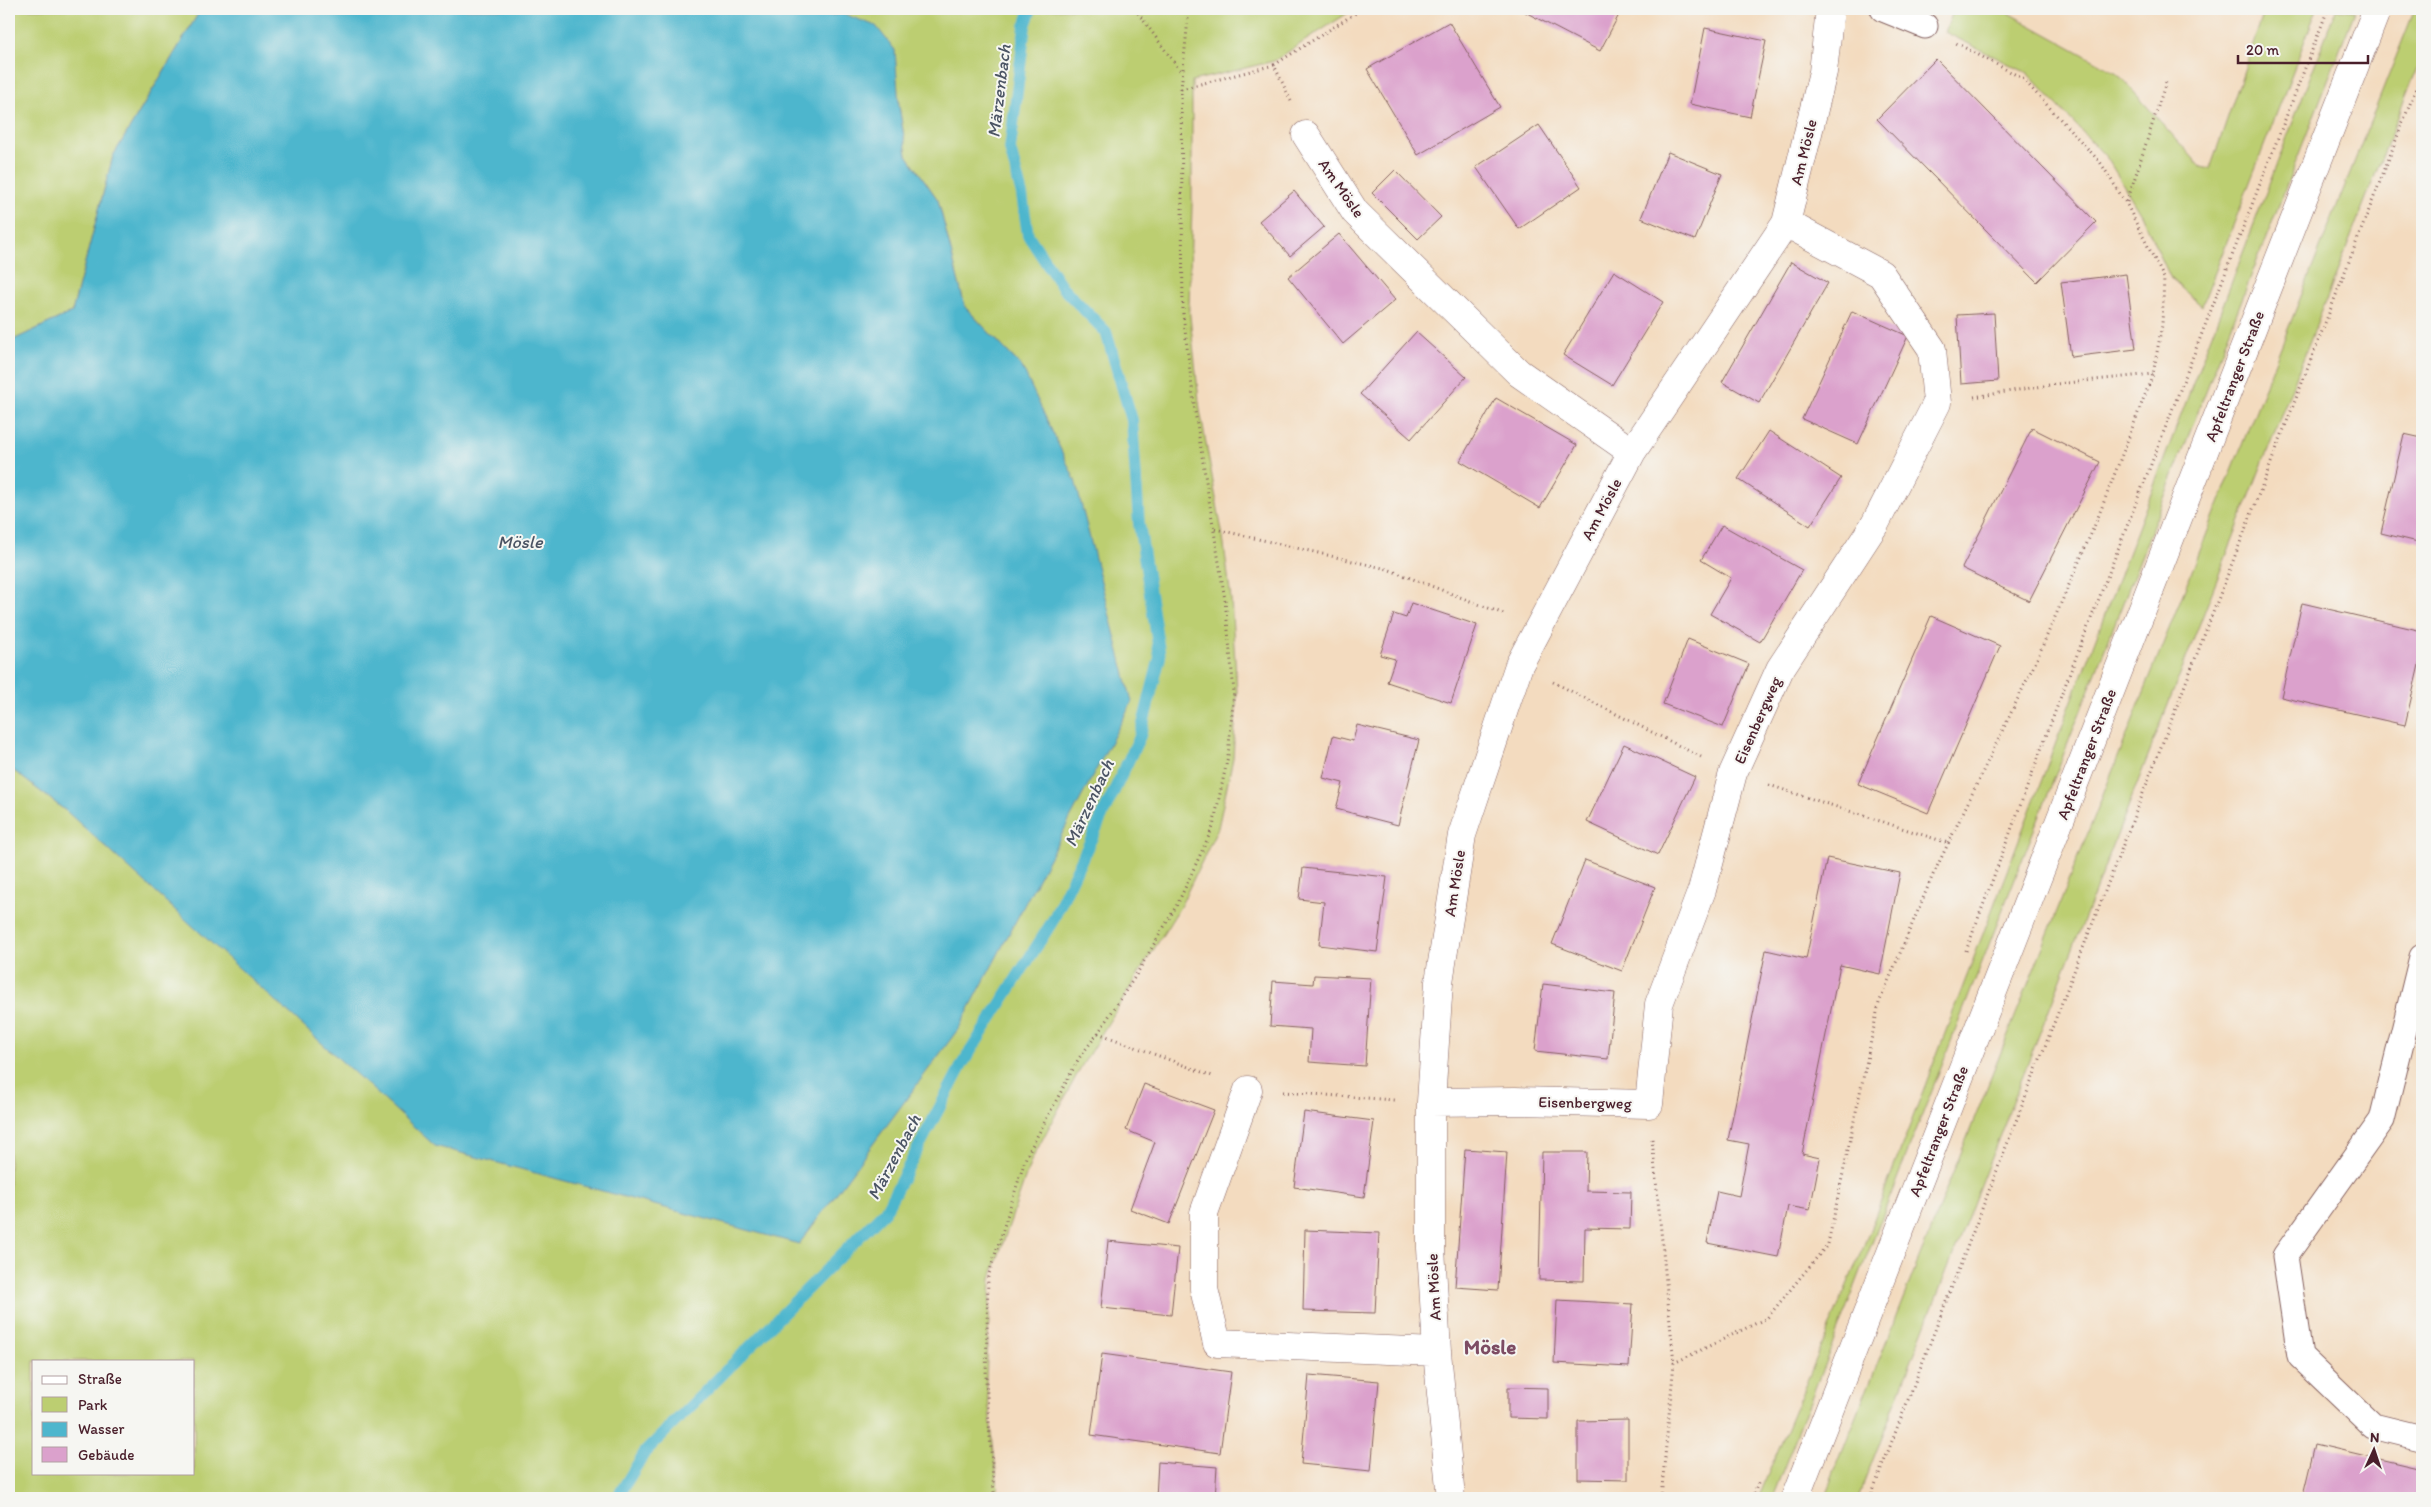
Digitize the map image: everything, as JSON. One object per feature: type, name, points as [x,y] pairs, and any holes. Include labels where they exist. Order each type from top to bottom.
[{"type":"street","name":"Apfeltranger Straße","points":[[1795,1498],[2377,9]]},
{"type":"street","name":"Am Mösle","points":[[1451,1498],[1437,1352],[1430,1248],[1431,1102],[1439,982],[1462,835],[1519,664],[1632,452],[1786,223],[1823,72],[1825,11]]},
{"type":"street","name":"Am Mösle","points":[[1306,135],[1355,212],[1519,374],[1632,452]]},
{"type":"street","points":[[1786,223],[1881,274],[1932,349],[1937,403]]},
{"type":"street","name":"Eisenbergweg","points":[[1431,1102],[1515,1101],[1648,1104],[1659,1004],[1702,890],[1733,774],[1780,669],[1875,524],[1937,403]]},
{"type":"street","points":[[1248,1090],[1204,1214],[1204,1289],[1217,1343],[1437,1352]]},
{"type":"lane","points":[[1883,9],[1925,26]]},
{"type":"lane","points":[[2422,957],[2382,1120],[2285,1256],[2300,1356],[2373,1426],[2422,1438]]},
{"type":"path","points":[[1135,9],[1182,74]]},
{"type":"path","points":[[992,1498],[994,1493],[986,1380],[988,1277],[1026,1157],[1078,1058],[1098,1033],[1136,975],[1178,903],[1213,827],[1228,756],[1234,692],[1215,529],[1195,412],[1183,314],[1182,74],[1189,9]]},
{"type":"path","points":[[1182,89],[1274,65],[1362,9]]},
{"type":"path","points":[[1964,957],[2061,696],[2328,9]]},
{"type":"path","points":[[1674,1363],[1767,1318],[1828,1244],[1879,1004],[1932,877],[2040,652],[2097,520],[2154,374],[2162,325],[2164,278],[2126,203],[2100,162],[2022,78],[1925,26]]},
{"type":"path","points":[[1274,65],[1306,135]]},
{"type":"path","points":[[1870,1498],[2422,73]]},
{"type":"path","points":[[2126,203],[2166,82]]},
{"type":"path","points":[[1937,403],[2056,384],[2154,374]]},
{"type":"path","points":[[1215,529],[1387,568],[1539,627]]},
{"type":"path","points":[[1648,1104],[1674,1363],[1661,1498]]},
{"type":"path","points":[[1752,1498],[1760,1480]]},
{"type":"path","points":[[994,1493],[1002,1498]]},
{"type":"green space","points":[[9,9],[201,9],[113,156],[72,312],[9,342]]},
{"type":"green space","points":[[791,9],[1354,9],[1274,61],[1192,81],[1192,205],[1189,307],[1200,410],[1223,537],[1231,599],[1237,692],[1233,758],[1218,828],[1180,907],[1081,1067],[1031,1161],[991,1278],[986,1380],[998,1489],[995,1498],[9,1498],[9,767],[66,811],[1022,367],[965,307],[938,200],[907,155],[899,106],[844,14],[807,17]]},
{"type":"green space","points":[[1954,9],[2001,9],[2117,73],[2201,167],[2210,169],[2265,9],[2317,9],[2202,306],[2171,279],[2141,214],[2107,158],[2027,73],[1945,32]]},
{"type":"green space","points":[[2336,9],[2355,11],[1772,1498],[1758,1498],[1868,1235]]},
{"type":"green space","points":[[2415,9],[2422,9],[2422,55],[1858,1498],[1824,1498]]},
{"type":"water","name":"Mösle","points":[[201,9],[791,9],[807,17],[844,14],[876,26],[895,50],[899,106],[907,155],[938,200],[965,307],[1022,367],[1075,480],[1132,702],[959,1028],[799,1244],[435,1146],[66,811],[9,767],[9,342],[72,312],[113,156]]},
{"type":"building","points":[[1526,9],[1622,9],[1600,51],[1525,12]]},
{"type":"building","points":[[1449,22],[1500,107],[1418,155],[1367,69]]},
{"type":"building","points":[[1705,28],[1766,41],[1750,117],[1690,104]]},
{"type":"building","points":[[1936,59],[2096,222],[2037,282],[1877,119]]},
{"type":"building","points":[[1539,125],[1581,187],[1519,229],[1476,167]]},
{"type":"building","points":[[1668,152],[1722,174],[1695,240],[1641,218]]},
{"type":"building","points":[[1395,170],[1441,217],[1418,239],[1372,193]]},
{"type":"building","points":[[1294,191],[1324,227],[1290,256],[1259,221]]},
{"type":"building","points":[[1339,234],[1395,300],[1343,344],[1288,277]]},
{"type":"building","points":[[1791,262],[1828,283],[1759,403],[1722,382]]},
{"type":"building","points":[[1614,271],[1663,302],[1612,385],[1563,355]]},
{"type":"building","points":[[2126,274],[2136,349],[2071,357],[2061,282]]},
{"type":"building","points":[[1852,311],[1908,336],[1858,444],[1802,419]]},
{"type":"building","points":[[1994,313],[1998,381],[1961,384],[1957,315]]},
{"type":"building","points":[[1416,332],[1466,377],[1411,439],[1360,394]]},
{"type":"building","points":[[1496,398],[1577,445],[1540,508],[1460,461]]},
{"type":"building","points":[[2032,428],[2100,462],[2029,601],[1962,568]]},
{"type":"building","points":[[1769,431],[1841,478],[1810,526],[1738,479]]},
{"type":"building","points":[[2404,434],[2422,438],[2422,543],[2381,533]]},
{"type":"building","points":[[1722,525],[1802,570],[1760,642],[1710,614],[1731,578],[1701,560]]},
{"type":"building","points":[[1411,603],[1477,625],[1451,703],[1387,682],[1395,659],[1380,655],[1394,614],[1406,618]]},
{"type":"building","points":[[2302,603],[2422,631],[2422,652],[2405,725],[2281,697]]},
{"type":"building","points":[[1931,616],[2000,646],[1928,813],[1858,784]]},
{"type":"building","points":[[1688,639],[1749,664],[1723,727],[1663,704]]},
{"type":"building","points":[[1357,725],[1419,740],[1398,825],[1336,809],[1343,783],[1323,778],[1333,736],[1353,741]]},
{"type":"building","points":[[1624,744],[1695,777],[1658,855],[1587,822]]},
{"type":"building","points":[[1827,858],[1900,873],[1880,974],[1840,965],[1802,1154],[1820,1158],[1810,1210],[1788,1206],[1778,1257],[1707,1243],[1717,1191],[1739,1196],[1749,1144],[1728,1140],[1766,950],[1806,959]]},
{"type":"building","points":[[1585,860],[1655,887],[1622,971],[1552,944]]},
{"type":"building","points":[[1303,868],[1387,877],[1377,952],[1319,945],[1324,902],[1299,899]]},
{"type":"building","points":[[1314,975],[1371,978],[1365,1066],[1309,1062],[1311,1029],[1270,1026],[1273,981],[1313,984]]},
{"type":"building","points":[[1543,984],[1615,993],[1608,1059],[1535,1051]]},
{"type":"building","points":[[1144,1084],[1214,1110],[1169,1224],[1130,1209],[1155,1142],[1126,1130]]},
{"type":"building","points":[[1304,1112],[1374,1121],[1364,1197],[1294,1187]]},
{"type":"building","points":[[1465,1149],[1507,1152],[1498,1290],[1455,1287]]},
{"type":"building","points":[[1542,1152],[1587,1152],[1586,1191],[1631,1192],[1630,1229],[1585,1228],[1584,1281],[1539,1280]]},
{"type":"building","points":[[1305,1230],[1379,1233],[1375,1313],[1303,1311]]},
{"type":"building","points":[[1108,1241],[1178,1248],[1171,1315],[1101,1308]]},
{"type":"building","points":[[1557,1300],[1633,1304],[1629,1367],[1554,1363]]},
{"type":"building","points":[[1102,1354],[1231,1372],[1220,1453],[1091,1435]]},
{"type":"building","points":[[1309,1375],[1379,1381],[1371,1471],[1301,1464]]},
{"type":"building","points":[[1508,1387],[1548,1388],[1548,1419],[1508,1418]]},
{"type":"building","points":[[1628,1420],[1628,1480],[1578,1479],[1578,1421]]},
{"type":"building","points":[[2315,1444],[2422,1469],[2422,1498],[2302,1498]]},
{"type":"building","points":[[1158,1462],[1217,1467],[1215,1498],[1156,1498]]},
{"type":"waterway","name":"Märzenbach","points":[[617,1498],[645,1452],[885,1211],[963,1063],[1052,922],[1140,736],[1160,657],[1139,524],[1132,420],[1106,332],[1062,287],[1028,235],[1022,195],[1010,149],[1025,26],[1031,9]]},
{"type":"district","name":"Mösle","points":[[1490,1347]]}]
